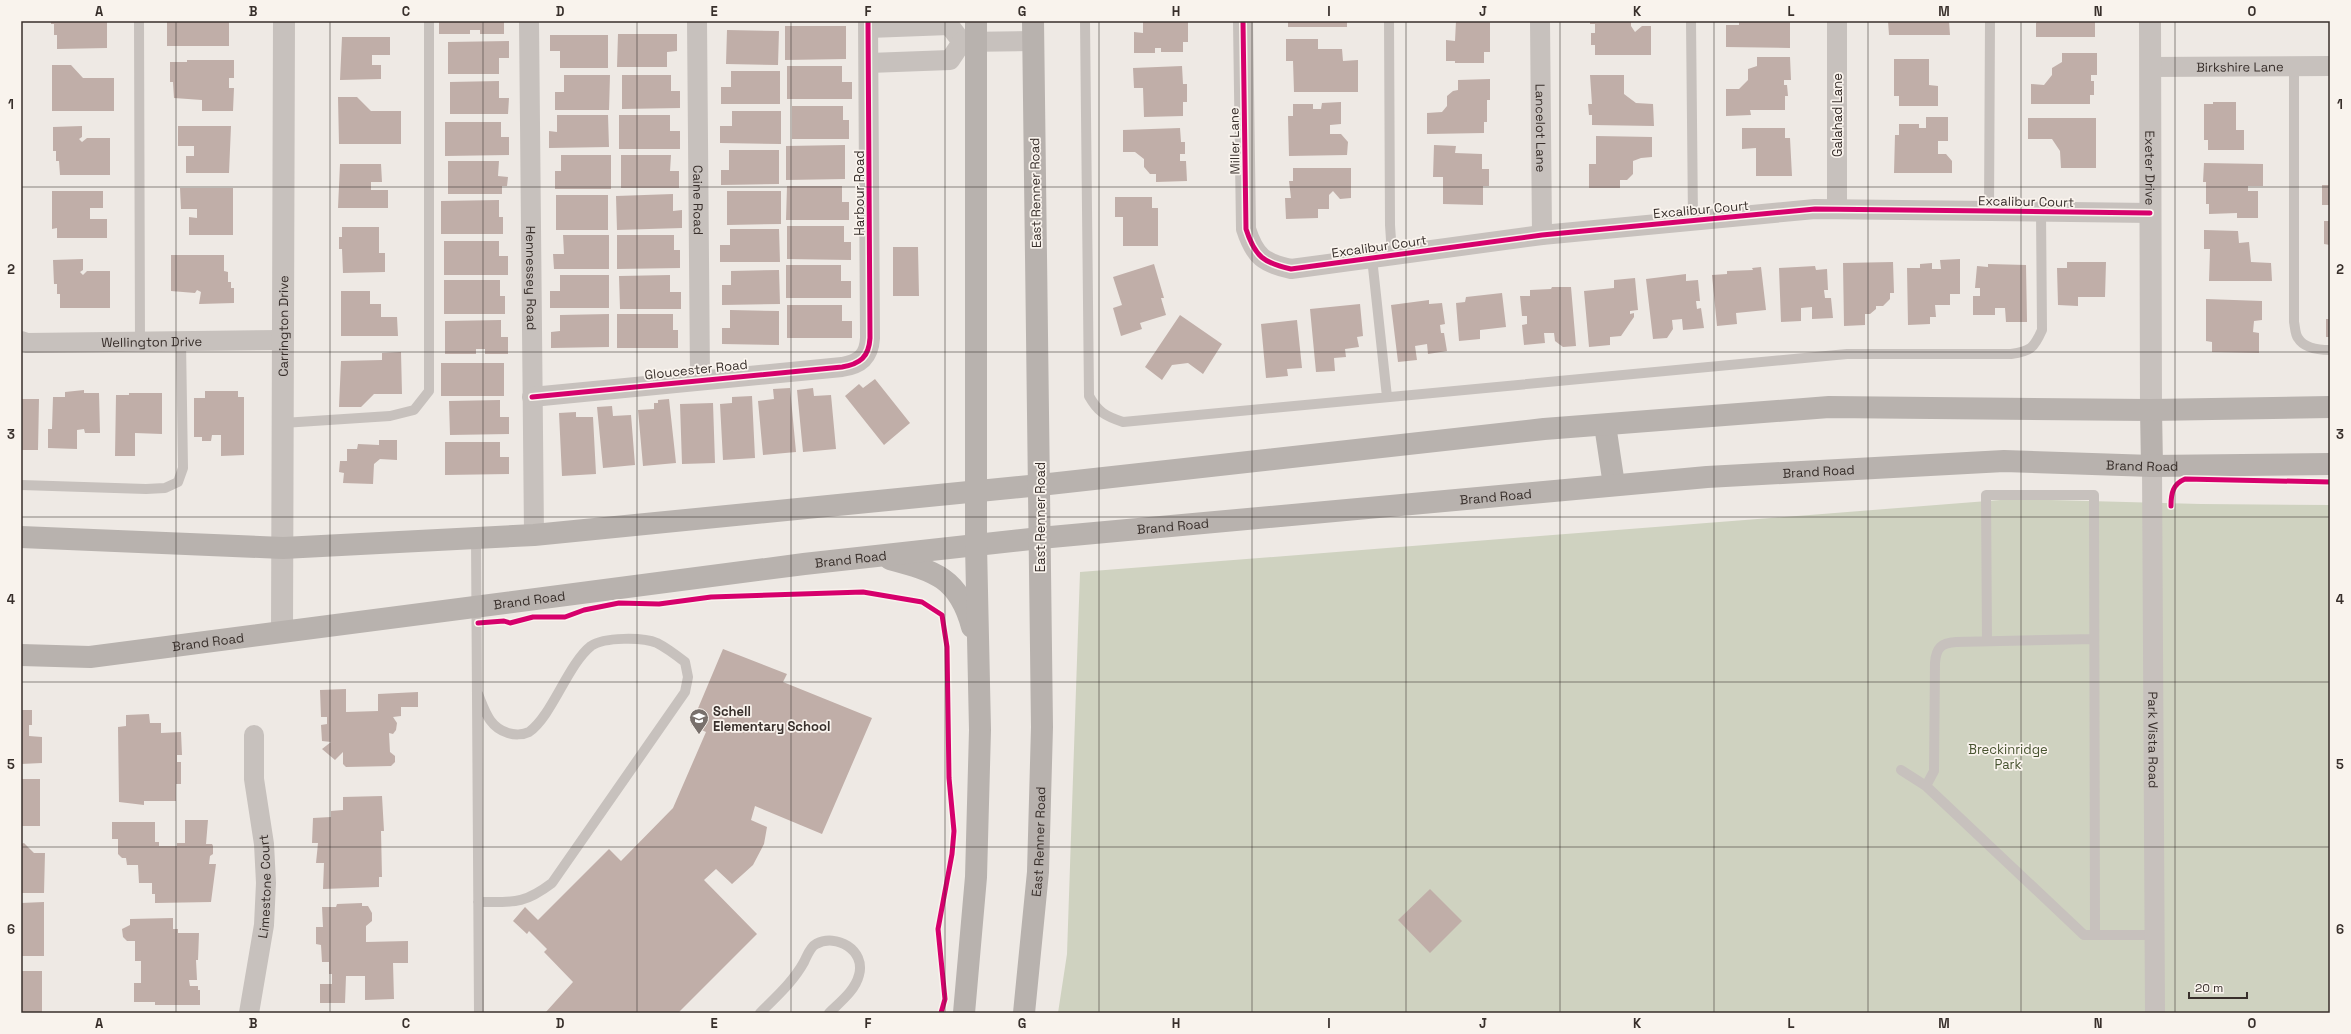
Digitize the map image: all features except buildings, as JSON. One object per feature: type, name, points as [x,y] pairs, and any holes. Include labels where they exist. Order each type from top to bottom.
[{"type":"main road","name":"East Renner Road","points":[[1024,1013],[1038,872],[1042,727],[1033,31]]},
{"type":"main road","points":[[964,1013],[976,877],[980,730],[976,545],[972,35]]},
{"type":"main road","points":[[21,537],[283,548],[534,535],[1040,485],[1544,429],[1829,407],[2151,410],[2330,407]]},
{"type":"main road","points":[[2151,410],[2152,466]]},
{"type":"main road","points":[[1605,425],[1614,485]]},
{"type":"main road","name":"Brand Road","points":[[21,655],[90,657],[282,631],[877,556],[1040,538],[1614,485],[1809,470],[2004,461],[2152,466],[2330,464]]},
{"type":"main road","points":[[877,556],[926,569],[947,581],[953,587],[968,611],[978,650]]},
{"type":"street","name":"Carrington Drive","points":[[282,631],[284,21]]},
{"type":"street","name":"Hennessey Road","points":[[529,21],[534,535]]},
{"type":"street","name":"Caine Road","points":[[697,21],[700,380]]},
{"type":"street","name":"Miller Lane","points":[[1243,21],[1246,229],[1250,242],[1259,257]]},
{"type":"street","name":"Lancelot Lane","points":[[1540,21],[1542,235]]},
{"type":"street","name":"Galahad Lane","points":[[1837,21],[1837,209]]},
{"type":"street","name":"Exeter Drive","points":[[2150,21],[2151,410]]},
{"type":"street","points":[[868,24],[949,25],[972,35],[1033,31]]},
{"type":"street","name":"Harbour Road","points":[[860,361],[866,356],[870,349],[868,24]]},
{"type":"street","points":[[869,63],[950,60],[972,35]]},
{"type":"street","name":"Birkshire Lane","points":[[2150,67],[2330,66]]},
{"type":"street","name":"Excalibur Court","points":[[1259,257],[1272,265],[1292,269],[1542,235],[1815,209],[2150,213]]},
{"type":"street","name":"Wellington Drive","points":[[21,341],[27,343],[282,340]]},
{"type":"street","name":"Gloucester Road","points":[[532,397],[842,367],[860,361]]},
{"type":"street","name":"Park Vista Road","points":[[2152,466],[2155,1013]]},
{"type":"street","name":"Limestone Court","points":[[249,1013],[264,925],[266,883],[264,844],[254,779],[254,735]]},
{"type":"lane","points":[[139,21],[140,342]]},
{"type":"lane","points":[[283,423],[390,416],[414,410],[429,391],[429,21]]},
{"type":"lane","points":[[1085,21],[1089,396],[1097,409],[1108,417],[1123,422],[1847,354],[2011,354],[2027,352],[2036,344],[2042,330],[2041,212]]},
{"type":"lane","points":[[1389,21],[1390,225],[1392,255]]},
{"type":"lane","points":[[1691,21],[1693,221]]},
{"type":"lane","points":[[1990,21],[1990,211]]},
{"type":"lane","points":[[2294,66],[2294,322],[2297,337],[2302,341],[2318,350],[2330,350]]},
{"type":"lane","points":[[1372,258],[1387,397]]},
{"type":"lane","points":[[21,485],[146,489],[165,488],[178,482],[183,468],[181,342]]},
{"type":"lane","points":[[1987,641],[1986,495],[2094,495],[2095,935]]},
{"type":"lane","points":[[476,538],[478,606],[479,1013]]},
{"type":"lane","points":[[478,694],[488,720],[499,730],[514,735],[528,732],[538,722],[582,655],[592,646],[609,639],[655,642],[685,662],[688,677],[685,692],[552,883],[535,896],[518,902],[478,902]]},
{"type":"lane","points":[[1926,786],[1934,771],[1936,652],[1946,643],[2094,639]]},
{"type":"lane","points":[[1901,770],[1926,786],[2084,935],[2155,935]]},
{"type":"lane","points":[[760,1013],[795,978],[813,946],[823,940],[833,940],[845,944],[853,950],[860,962],[860,974],[856,985],[829,1013]]},
{"type":"green space","name":"Breckinridge Park","points":[[2013,499],[2201,504],[2330,505],[2330,1013],[1058,1013],[1067,954],[1080,572]]},
{"type":"cycle path","points":[[532,397],[842,367],[859,362],[868,350],[870,338],[868,21]]},
{"type":"cycle path","points":[[1243,21],[1246,229],[1249,239],[1262,257],[1274,264],[1291,269],[1542,235],[1815,209],[2150,213]]},
{"type":"cycle path","points":[[2171,506],[2175,486],[2185,479],[2330,482]]},
{"type":"cycle path","points":[[478,623],[504,621],[510,623],[533,617],[565,617],[584,610],[619,603],[659,604],[711,597],[863,592],[922,602],[942,615],[947,647],[949,778],[954,831],[952,854],[938,929],[945,999],[941,1013]]},
{"type":"place","name":"Schell Elementary School","points":[[699,735]]}]
